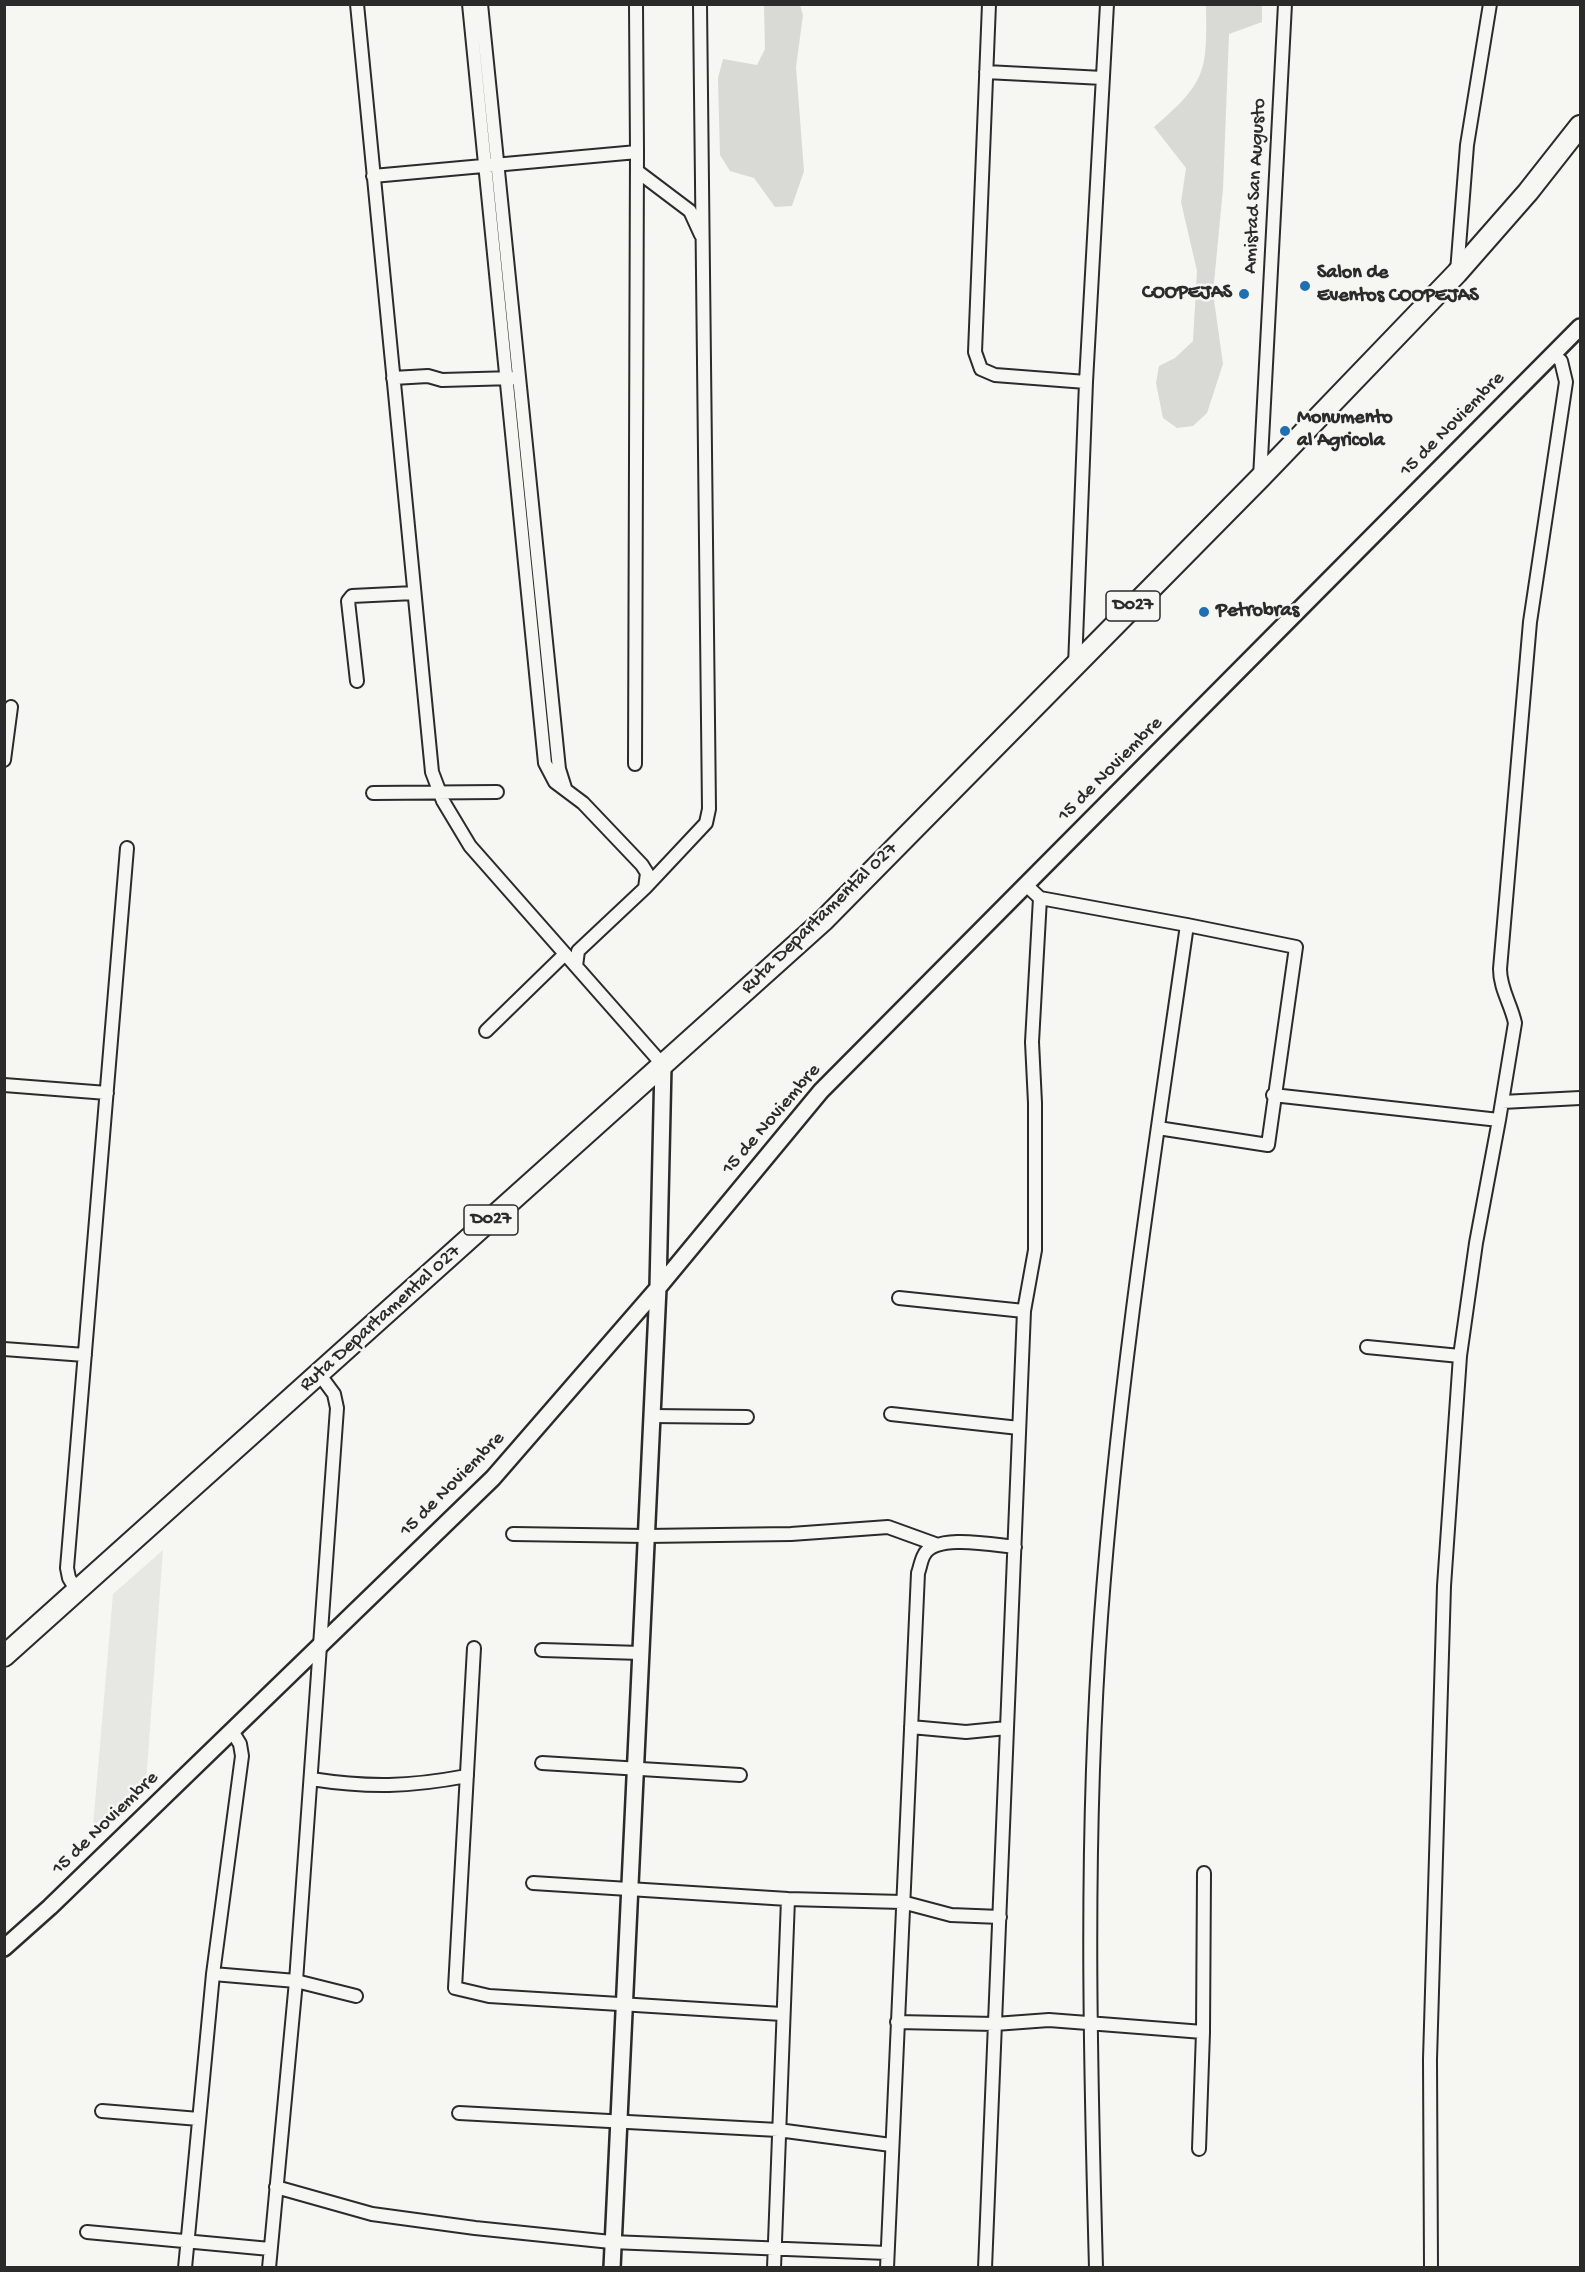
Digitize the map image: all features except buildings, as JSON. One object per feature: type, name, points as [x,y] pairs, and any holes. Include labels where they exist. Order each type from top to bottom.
[{"type":"main road","name":"Ruta Departamental 027","points":[[4,1656],[320,1375],[824,920],[1260,478],[1456,273],[1528,192],[1581,126]]},
{"type":"street","points":[[357,4],[432,772],[438,791],[470,846],[663,1065],[658,1288],[612,2268]]},
{"type":"street","points":[[469,4],[491,165],[513,378],[561,781],[567,791],[583,803],[642,865],[647,873],[645,888]]},
{"type":"street","points":[[481,4],[491,165]]},
{"type":"street","points":[[635,764],[638,171],[636,4]]},
{"type":"street","points":[[576,966],[578,951],[645,888],[706,823],[709,809],[700,4]]},
{"type":"street","points":[[990,4],[975,352],[981,369],[995,375],[1086,381]]},
{"type":"street","points":[[1075,666],[1086,381],[1107,4]]},
{"type":"street","name":"Amistad San Augusto","points":[[1260,478],[1285,4]]},
{"type":"street","points":[[1456,273],[1467,145],[1490,4]]},
{"type":"street","points":[[986,72],[1103,78]]},
{"type":"street","points":[[374,176],[637,152]]},
{"type":"street","points":[[638,171],[690,211],[698,225],[704,248]]},
{"type":"street","name":"15 de Noviembre","points":[[4,1948],[50,1907],[493,1478],[658,1288],[821,1091],[1581,327]]},
{"type":"street","points":[[1431,2268],[1430,2059],[1444,1586],[1460,1356],[1476,1243],[1515,1023],[1512,1009],[1500,982],[1500,969],[1530,622],[1566,382],[1561,361],[1553,354]]},
{"type":"street","points":[[393,378],[428,376],[442,381],[513,378]]},
{"type":"street","points":[[357,681],[348,601],[352,596],[414,593]]},
{"type":"street","points":[[4,760],[11,707]]},
{"type":"street","points":[[373,793],[497,792]]},
{"type":"street","points":[[77,1591],[69,1578],[67,1568],[127,848]]},
{"type":"street","points":[[1026,885],[1040,898],[1296,947],[1273,1095],[1268,1145],[1158,1128]]},
{"type":"street","points":[[985,2268],[1024,1311],[1035,1250],[1035,1103],[1032,1042],[1040,898]]},
{"type":"street","points":[[1096,2268],[1089,2024],[1095,1739],[1101,1618],[1125,1360],[1186,925]]},
{"type":"street","points":[[486,1031],[565,954]]},
{"type":"street","points":[[4,1085],[107,1093]]},
{"type":"street","points":[[1273,1095],[1499,1120]]},
{"type":"street","points":[[1502,1102],[1581,1098]]},
{"type":"street","points":[[899,1298],[1024,1311]]},
{"type":"street","points":[[1367,1347],[1460,1356]]},
{"type":"street","points":[[4,1349],[85,1355]]},
{"type":"street","points":[[269,2268],[296,1981],[336,1408],[334,1394],[320,1375]]},
{"type":"street","points":[[891,1414],[1019,1428]]},
{"type":"street","points":[[652,1416],[747,1417]]},
{"type":"street","points":[[513,1534],[646,1536],[791,1534],[888,1527],[935,1544],[952,1542],[1015,1547]]},
{"type":"street","points":[[887,2268],[918,1573],[924,1553],[935,1544]]},
{"type":"street","points":[[474,1648],[456,1988],[489,1996],[782,2014]]},
{"type":"street","points":[[542,1650],[640,1653]]},
{"type":"street","points":[[911,1727],[966,1732],[1007,1728]]},
{"type":"street","points":[[185,2268],[213,1974],[242,1756],[240,1744],[232,1731]]},
{"type":"street","points":[[542,1763],[740,1775]]},
{"type":"street","points":[[311,1779],[359,1786],[410,1786],[467,1776]]},
{"type":"street","points":[[1198,2150],[1203,2032],[1204,1873]]},
{"type":"street","points":[[533,1883],[788,1899],[903,1902],[951,1915],[1000,1917]]},
{"type":"street","points":[[774,2268],[788,1899]]},
{"type":"street","points":[[213,1974],[296,1981],[356,1996]]},
{"type":"street","points":[[897,2022],[995,2024],[1049,2020],[1203,2032]]},
{"type":"street","points":[[102,2110],[199,2119]]},
{"type":"street","points":[[459,2113],[778,2130],[891,2145]]},
{"type":"street","points":[[276,2187],[372,2214],[475,2228],[613,2242],[887,2253]]},
{"type":"street","points":[[87,2232],[270,2248]]},
{"type":"shaded area","points":[[764,5],[800,5],[803,15],[796,67],[804,171],[792,206],[775,207],[754,178],[730,171],[720,155],[718,78],[723,59],[757,65],[765,49]]},
{"type":"shaded area","points":[[1206,5],[1262,5],[1262,22],[1229,34],[1223,189],[1213,293],[1223,364],[1207,413],[1193,426],[1177,428],[1163,418],[1156,383],[1159,366],[1175,358],[1193,341],[1197,271],[1181,202],[1186,168],[1154,127],[1185,98],[1200,74],[1206,46]]},
{"type":"shaded area","points":[[163,1550],[146,1783],[93,1826],[113,1594]]},
{"type":"place","name":"Salon de Eventos COOPEJAS","points":[[1305,286]]},
{"type":"place","name":"COOPEJAS","points":[[1244,294]]},
{"type":"place","name":"Monumento al Agricola","points":[[1285,431]]},
{"type":"place","name":"Petrobras","points":[[1204,612]]}]
